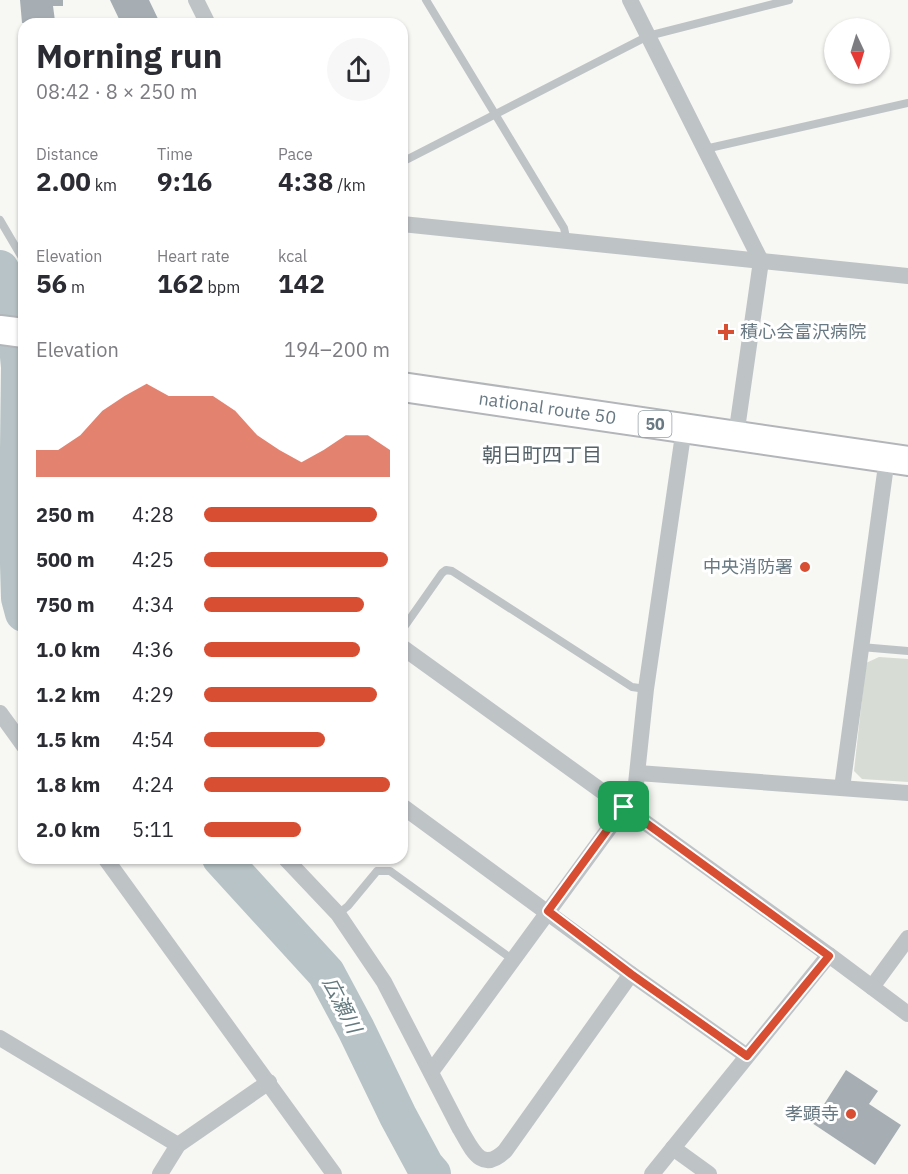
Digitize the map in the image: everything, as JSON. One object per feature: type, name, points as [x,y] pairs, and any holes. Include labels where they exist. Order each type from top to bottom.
[{"type":"highway","points":[[0,330],[18,332]]},
{"type":"highway","name":"national route 50","points":[[408,388],[898,459]]},
{"type":"street","points":[[196,0],[205,18]]},
{"type":"street","points":[[630,0],[761,261],[736,436]]},
{"type":"street","points":[[408,225],[908,276]]},
{"type":"street","points":[[431,1071],[635,794],[646,689],[684,428]]},
{"type":"street","points":[[843,788],[860,647],[898,459]]},
{"type":"street","points":[[408,651],[908,1014]]},
{"type":"street","points":[[0,713],[18,738]]},
{"type":"street","points":[[638,773],[908,793]]},
{"type":"street","points":[[408,810],[747,1056]]},
{"type":"street","points":[[109,864],[334,1174]]},
{"type":"street","points":[[291,864],[338,914],[384,982],[474,1152],[480,1160],[488,1163],[493,1162],[504,1151],[631,974]]},
{"type":"street","points":[[872,987],[908,938]]},
{"type":"street","points":[[652,1174],[829,956]]},
{"type":"street","points":[[0,1038],[178,1145]]},
{"type":"street","points":[[160,1174],[178,1145],[269,1083]]},
{"type":"street","points":[[673,1148],[709,1174]]},
{"type":"lane","points":[[426,0],[564,228],[567,242]]},
{"type":"lane","points":[[408,159],[648,36],[789,0]]},
{"type":"lane","points":[[705,149],[908,103]]},
{"type":"lane","points":[[0,220],[18,251]]},
{"type":"lane","points":[[408,621],[442,573],[446,570],[452,571],[632,687],[646,689]]},
{"type":"lane","points":[[860,647],[908,651]]},
{"type":"lane","points":[[338,914],[348,906],[377,871],[390,871],[512,959]]},
{"type":"shaded area","points":[[879,657],[908,659],[908,782],[862,779],[854,771],[866,663]]},
{"type":"building","points":[[20,0],[63,0],[63,6],[53,6],[55,18],[22,18]]},
{"type":"building","points":[[110,0],[149,0],[158,18],[119,18]]},
{"type":"building","name":"孝顕寺","points":[[846,1070],[878,1091],[869,1104],[901,1125],[875,1165],[812,1123]]},
{"type":"waterway","name":"広瀬川","points":[[0,269],[13,294],[18,346]]},
{"type":"waterway","name":"広瀬川","points":[[226,864],[326,973],[398,1116],[425,1166],[432,1174]]},
{"type":"place","name":"積心会富沢病院","points":[[726,332]]},
{"type":"place","name":"中央消防署","points":[[805,567]]},
{"type":"place","name":"孝顕寺","points":[[851,1114]]},
{"type":"district","name":"朝日町四丁目","points":[[542,455]]},
{"type":"route","points":[[624,807],[829,956],[747,1056],[631,974],[548,911],[624,807]]}]
